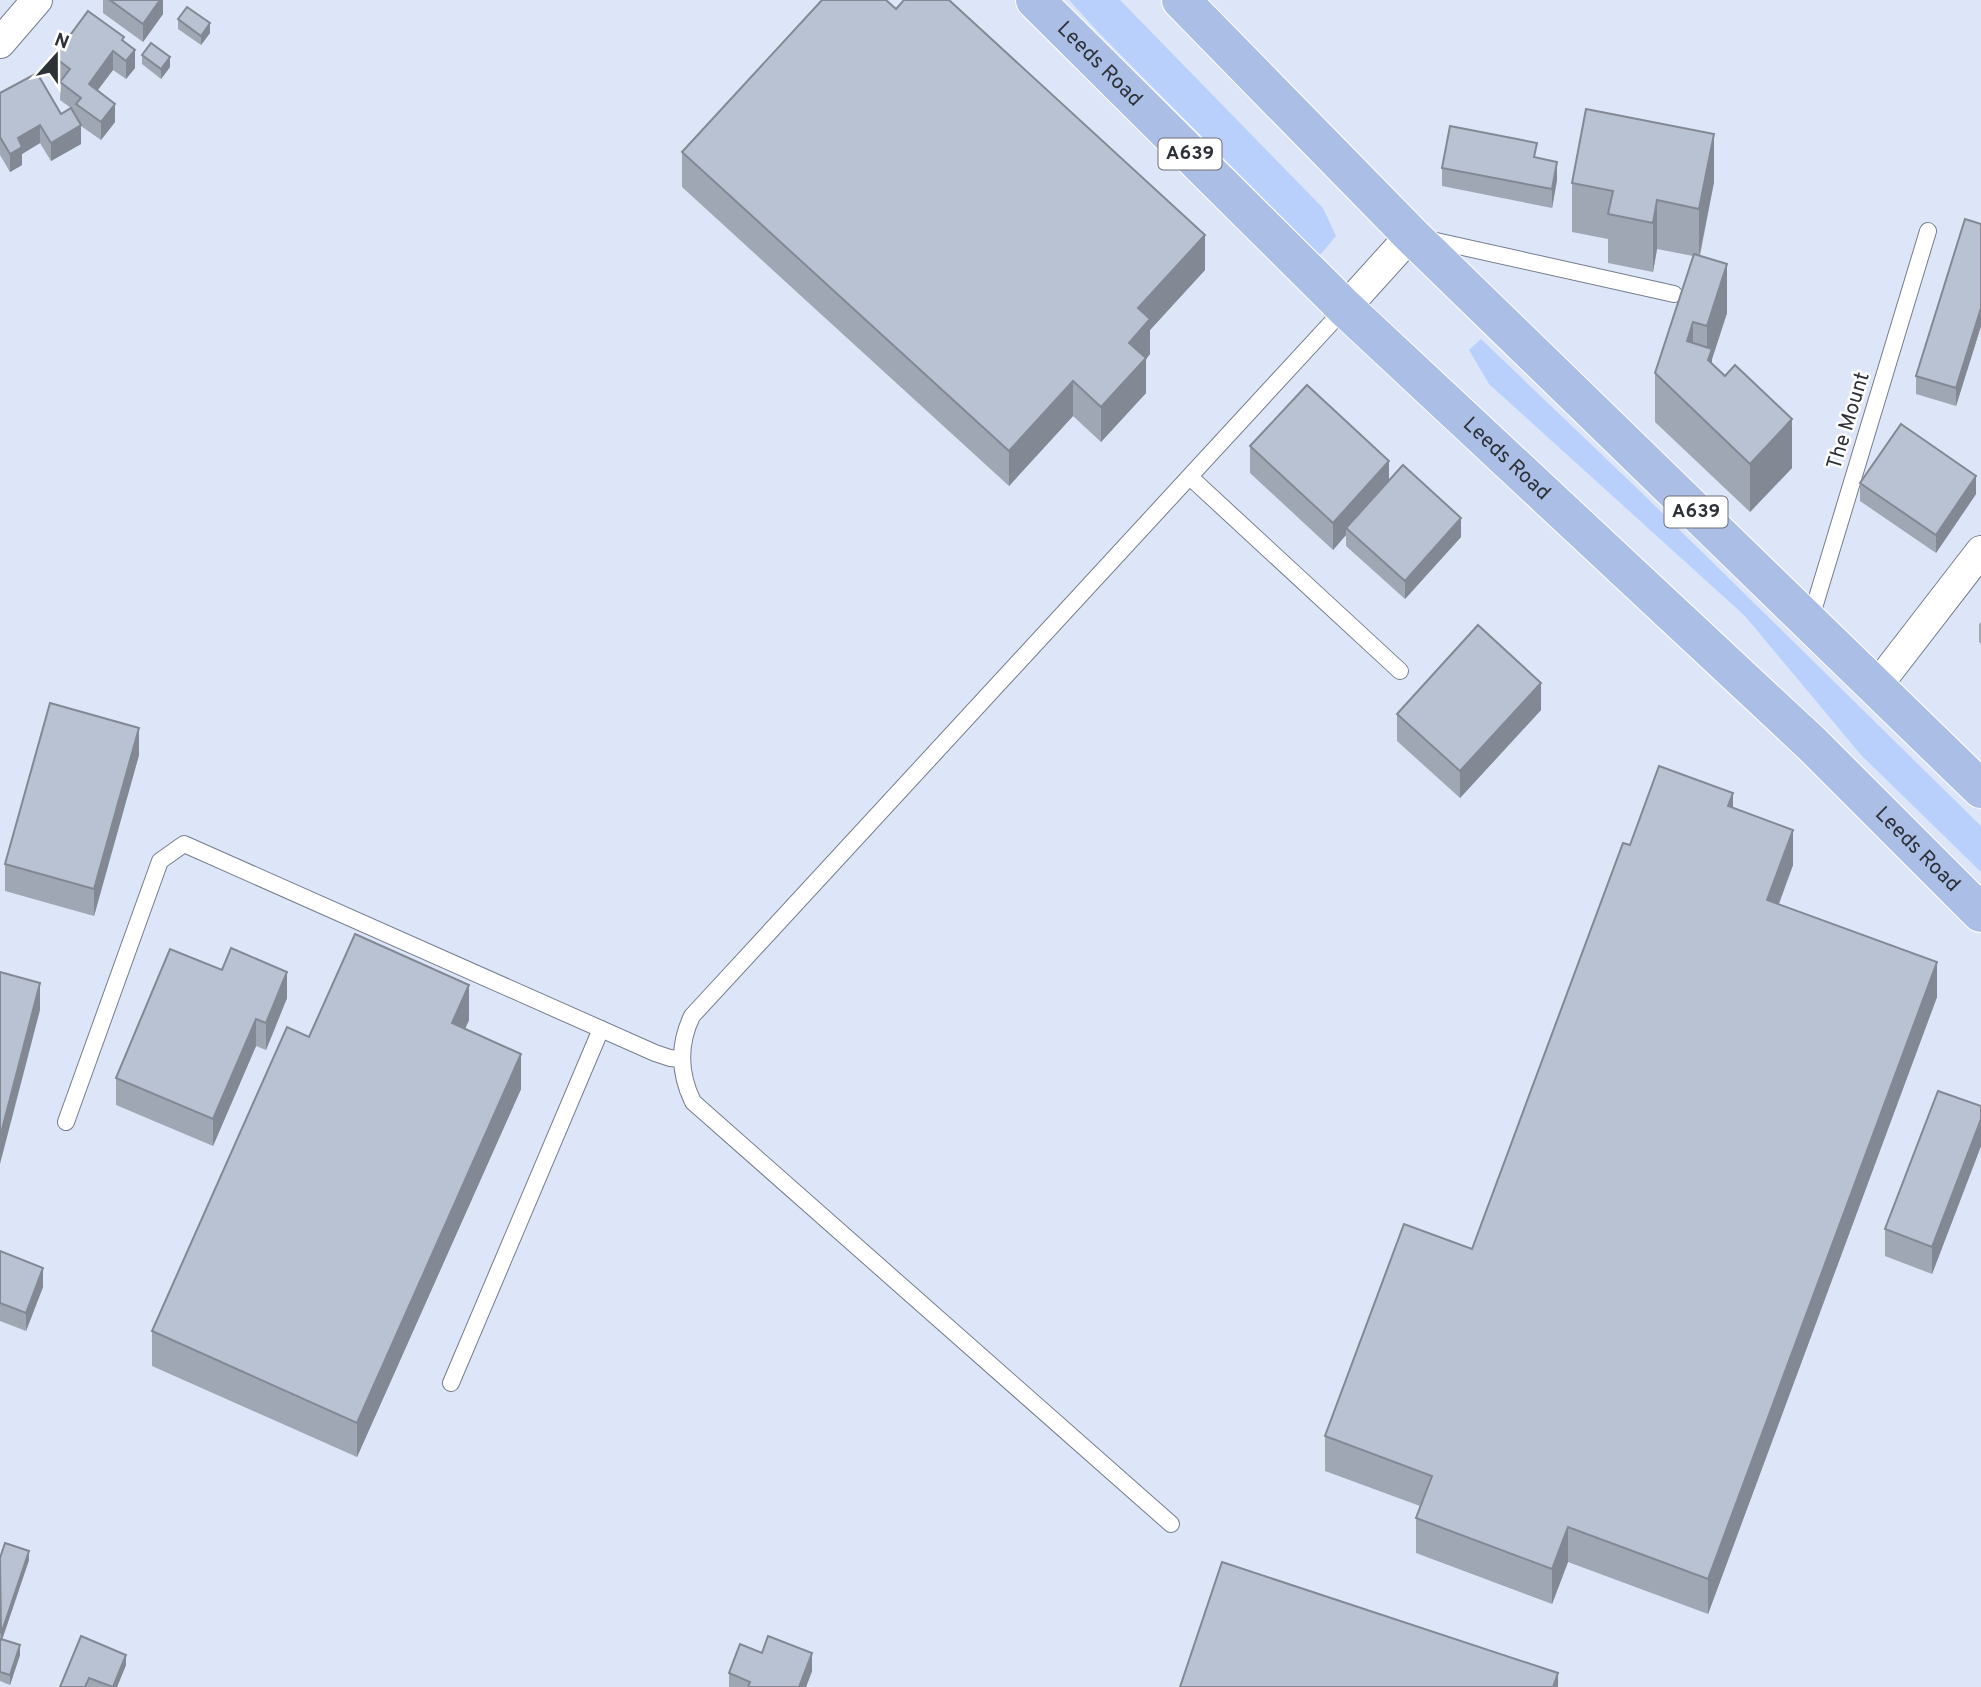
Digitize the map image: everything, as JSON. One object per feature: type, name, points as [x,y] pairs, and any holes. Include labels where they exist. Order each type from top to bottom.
[{"type":"main road","name":"Leeds Road","points":[[1035,0],[1345,308],[1812,744],[1981,913]]},
{"type":"main road","name":"A639","points":[[1181,0],[1410,235],[1981,789]]},
{"type":"street","points":[[0,43],[37,0]]},
{"type":"street","points":[[1345,308],[1410,235]]},
{"type":"street","points":[[1876,687],[1981,551]]},
{"type":"lane","name":"The Mount","points":[[1809,622],[1928,231]]},
{"type":"lane","points":[[1410,235],[1674,294]]},
{"type":"lane","points":[[1171,1524],[693,1102],[686,1088],[681,1059],[686,1029],[692,1016],[1345,308]]},
{"type":"lane","points":[[1190,477],[1400,671]]},
{"type":"lane","points":[[66,1122],[160,861],[184,844],[655,1053],[681,1059]]},
{"type":"lane","points":[[451,1383],[601,1029]]},
{"type":"shaded area","points":[[1069,0],[1120,0],[1323,208],[1336,236],[1320,255],[1100,34]]},
{"type":"shaded area","points":[[1481,339],[1981,826],[1981,872],[1861,755],[1745,616],[1489,384],[1469,350]]},
{"type":"building","points":[[110,0],[160,0],[143,24]]},
{"type":"building","points":[[822,0],[886,0],[896,9],[904,0],[949,0],[1205,235],[1138,308],[1150,319],[1129,343],[1146,358],[1101,407],[1073,381],[1009,451],[682,152]]},
{"type":"building","points":[[187,7],[210,23],[201,36],[178,19]]},
{"type":"building","points":[[88,11],[124,37],[122,40],[135,50],[126,61],[113,51],[89,84],[115,104],[101,122],[76,104],[81,98],[60,82],[70,69],[54,57]]},
{"type":"building","points":[[151,43],[170,57],[161,69],[142,55]]},
{"type":"building","points":[[37,73],[61,114],[71,108],[81,125],[51,143],[40,125],[18,138],[22,147],[10,154],[0,137],[0,93]]},
{"type":"building","points":[[1586,109],[1714,134],[1699,209],[1657,200],[1653,223],[1608,214],[1613,191],[1572,183]]},
{"type":"building","points":[[1450,126],[1537,143],[1534,157],[1557,162],[1552,189],[1442,168]]},
{"type":"building","points":[[1965,219],[1981,224],[1981,308],[1956,388],[1916,376]]},
{"type":"building","points":[[1694,254],[1727,264],[1707,326],[1693,322],[1687,341],[1712,349],[1708,360],[1725,376],[1735,365],[1792,419],[1750,464],[1655,373]]},
{"type":"building","points":[[1307,385],[1389,461],[1333,523],[1250,446]]},
{"type":"building","points":[[1901,424],[1976,476],[1936,535],[1860,483]]},
{"type":"building","points":[[1403,465],[1461,518],[1405,581],[1346,528]]},
{"type":"building","points":[[1478,625],[1541,683],[1460,771],[1397,714]]},
{"type":"building","points":[[50,703],[139,728],[94,889],[5,864]]},
{"type":"building","points":[[1659,766],[1733,793],[1728,806],[1793,830],[1767,900],[1937,962],[1708,1579],[1568,1527],[1552,1569],[1416,1518],[1432,1476],[1325,1436],[1404,1224],[1472,1249],[1623,843],[1630,845]]},
{"type":"building","points":[[355,934],[469,985],[452,1023],[521,1054],[357,1423],[152,1331],[287,1027],[309,1037]]},
{"type":"building","points":[[231,948],[287,972],[266,1023],[256,1019],[213,1119],[116,1078],[170,949],[222,970]]},
{"type":"building","points":[[0,972],[40,983],[0,1137]]},
{"type":"building","points":[[1938,1091],[1981,1106],[1981,1119],[1932,1247],[1885,1229]]},
{"type":"building","points":[[0,1251],[43,1268],[26,1313],[0,1303]]},
{"type":"building","points":[[5,1543],[29,1551],[1,1634],[0,1558]]},
{"type":"building","points":[[1222,1562],[1558,1673],[1553,1687],[1180,1687]]},
{"type":"building","points":[[81,1636],[126,1655],[113,1687],[89,1678],[85,1687],[60,1687]]},
{"type":"building","points":[[768,1636],[812,1653],[799,1687],[748,1687],[750,1682],[729,1673],[740,1644],[762,1653]]},
{"type":"building","points":[[1,1639],[20,1645],[10,1675],[0,1672]]}]
